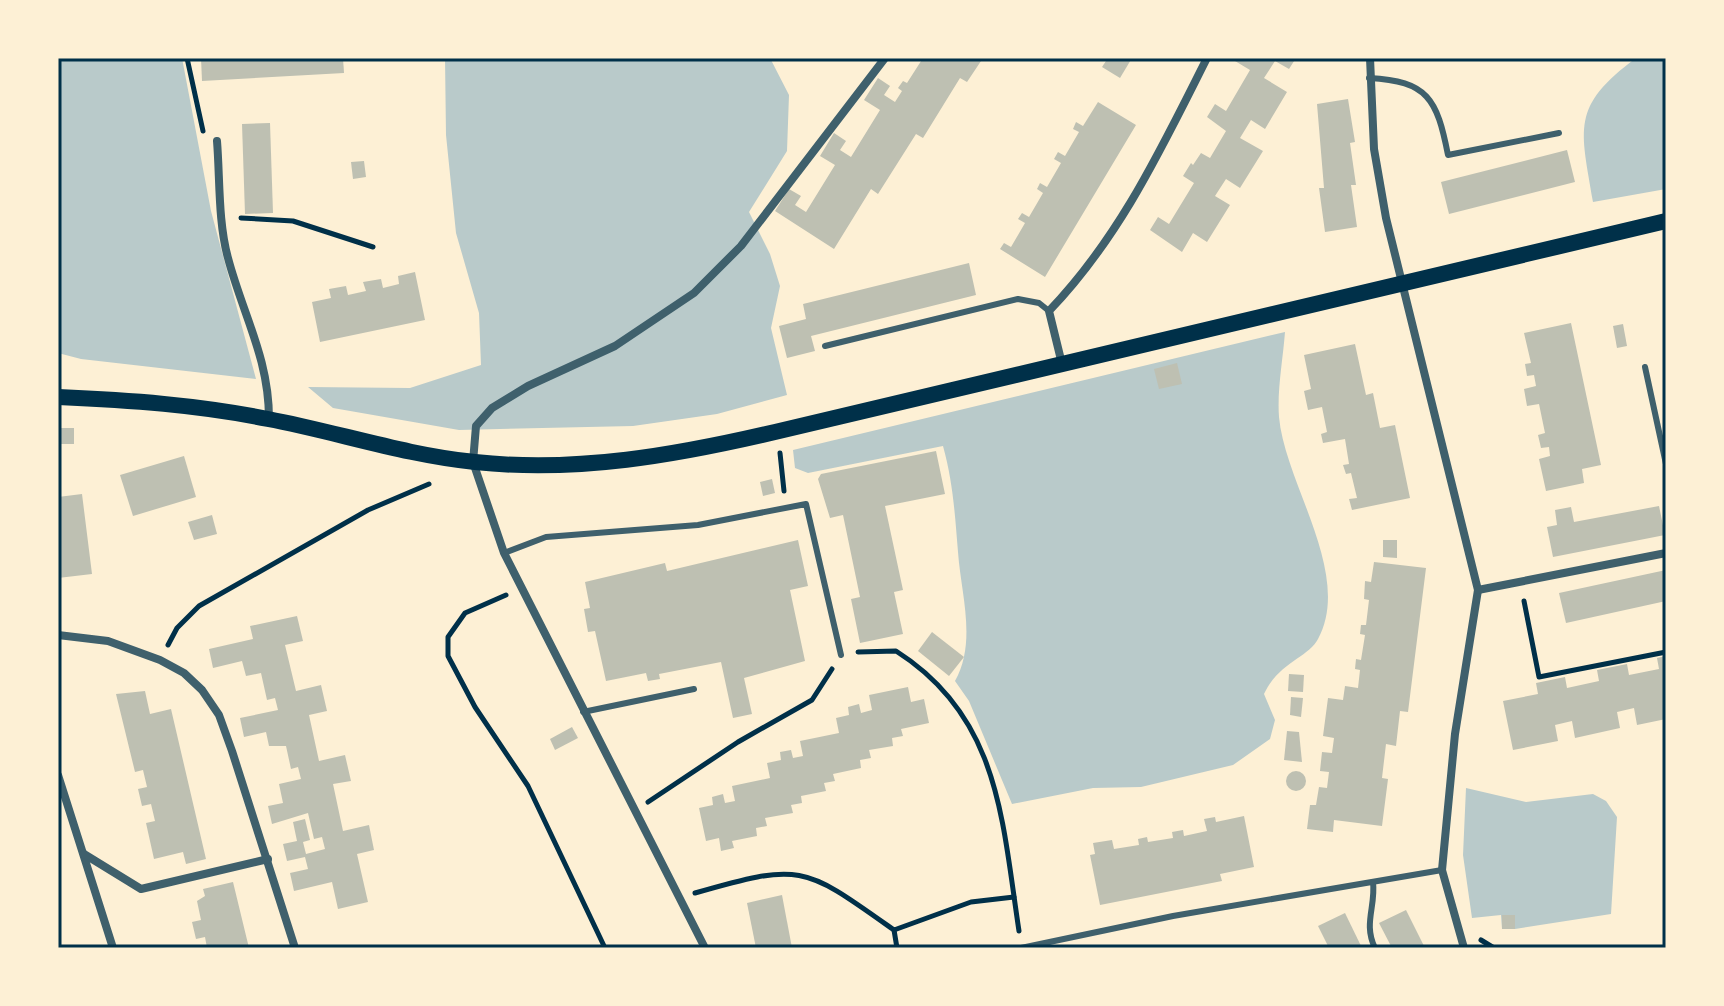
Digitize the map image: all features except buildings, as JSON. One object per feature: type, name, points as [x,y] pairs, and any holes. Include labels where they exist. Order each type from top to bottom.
[{"type":"main road","points":[[58,397],[152,402],[269,419],[473,462],[544,465],[642,459],[775,432],[1666,221]]},
{"type":"street","points":[[705,948],[504,553],[473,462],[476,426],[492,408],[528,386],[615,346],[694,293],[741,246],[885,58]]},
{"type":"street","points":[[1062,364],[1049,311],[1103,250],[1141,192],[1207,58]]},
{"type":"street","points":[[1370,58],[1368,78],[1374,149],[1401,284],[1478,590],[1455,734],[1442,870],[1464,948]]},
{"type":"street","points":[[217,141],[227,254],[262,354],[269,385],[269,419]]},
{"type":"street","points":[[1478,590],[1666,553]]},
{"type":"street","points":[[58,635],[108,641],[160,660],[184,673],[202,690],[219,715],[295,948]]},
{"type":"street","points":[[58,775],[113,948]]},
{"type":"street","points":[[84,854],[141,889],[268,859]]},
{"type":"lane","points":[[1368,78],[1411,83],[1422,91],[1440,119],[1448,155],[1559,133]]},
{"type":"lane","points":[[825,346],[1018,299],[1039,303],[1049,311]]},
{"type":"lane","points":[[1645,367],[1666,464]]},
{"type":"lane","points":[[504,553],[546,537],[698,525],[806,504],[841,655]]},
{"type":"lane","points":[[583,712],[694,689]]},
{"type":"lane","points":[[1021,947],[1442,870]]},
{"type":"lane","points":[[1373,882],[1368,922],[1375,948]]},
{"type":"path","points":[[187,58],[202,131],[217,141]]},
{"type":"path","points":[[224,219],[275,217],[373,247]]},
{"type":"path","points":[[775,432],[787,508]]},
{"type":"path","points":[[160,660],[177,628],[199,606],[368,510],[429,484]]},
{"type":"path","points":[[1520,581],[1539,677],[1666,652]]},
{"type":"path","points":[[521,588],[465,613],[448,637],[448,656],[475,707],[528,786],[605,948]]},
{"type":"path","points":[[634,811],[760,728],[812,700],[841,655],[896,651],[946,690],[966,717],[985,753],[997,793],[1021,947]]},
{"type":"path","points":[[680,897],[765,873],[790,872],[815,878],[894,930],[897,948]]},
{"type":"path","points":[[894,930],[971,902],[1014,897]]},
{"type":"shaded area","points":[[58,58],[182,58],[211,211],[256,379],[81,359],[58,353]]},
{"type":"shaded area","points":[[445,58],[770,58],[789,95],[787,151],[749,212],[770,254],[780,286],[771,328],[787,395],[717,414],[633,426],[459,430],[333,408],[308,387],[410,388],[481,365],[479,313],[456,233],[446,135]]},
{"type":"shaded area","points":[[1636,58],[1666,58],[1666,189],[1593,202],[1585,155],[1585,121],[1600,91]]},
{"type":"shaded area","points":[[1285,332],[1279,417],[1284,443],[1323,558],[1328,586],[1327,614],[1314,645],[1277,675],[1264,694],[1275,720],[1270,739],[1233,765],[1141,787],[1093,788],[1012,804],[969,701],[955,681],[965,650],[966,618],[953,499],[943,446],[808,473],[795,468],[793,450]]},
{"type":"shaded area","points":[[1466,788],[1526,802],[1593,794],[1606,801],[1617,817],[1611,914],[1515,929],[1502,929],[1501,915],[1472,918],[1463,855]]}]
